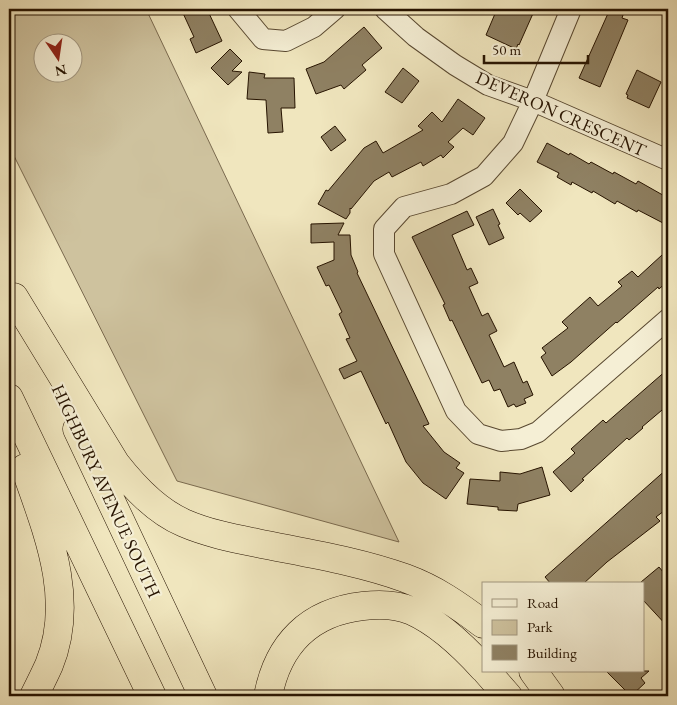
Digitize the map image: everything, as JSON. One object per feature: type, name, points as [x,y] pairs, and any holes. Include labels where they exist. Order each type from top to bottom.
[{"type":"highway","points":[[12,291],[116,464],[131,483],[162,510],[183,523],[214,534],[359,564],[406,578],[450,599],[482,623]]},
{"type":"highway","name":"HIGHBURY AVENUE SOUTH","points":[[12,291],[203,696]]},
{"type":"highway","points":[[9,398],[152,696]]},
{"type":"highway","points":[[9,421],[49,536],[57,567],[61,600],[58,632],[49,664],[34,696]]},
{"type":"highway","points":[[268,696],[278,664],[296,636],[322,616],[354,607],[386,605],[410,611],[435,624],[482,667]]},
{"type":"highway","points":[[487,672],[508,696]]},
{"type":"highway","points":[[534,672],[551,696]]},
{"type":"street","points":[[238,9],[263,39],[286,41],[314,27],[335,9]]},
{"type":"street","name":"DEVERON CRESCENT","points":[[385,9],[416,37],[488,85],[533,101],[668,160]]},
{"type":"street","points":[[571,9],[533,101],[513,143],[484,176],[451,194],[404,208],[384,229],[384,254],[456,411],[478,434],[501,442],[521,439],[538,432],[668,319]]},
{"type":"green space","points":[[9,9],[146,9],[399,542],[177,481],[9,146]]},
{"type":"building","points":[[188,9],[207,9],[222,41],[196,53],[190,39],[194,37],[182,11]]},
{"type":"building","points":[[497,9],[535,9],[516,49],[486,35]]},
{"type":"building","points":[[610,9],[624,12],[622,18],[628,20],[600,87],[579,78]]},
{"type":"building","points":[[364,27],[382,48],[362,65],[366,70],[344,89],[341,85],[316,94],[306,69],[324,62]]},
{"type":"building","points":[[230,49],[242,61],[232,71],[242,72],[228,85],[211,68]]},
{"type":"building","points":[[403,68],[419,81],[402,103],[385,92]]},
{"type":"building","points":[[637,70],[661,82],[649,108],[627,98],[628,95],[626,94]]},
{"type":"building","points":[[249,72],[265,74],[264,78],[294,78],[295,108],[281,108],[283,132],[268,133],[266,100],[247,99]]},
{"type":"building","points":[[458,99],[485,118],[473,135],[463,128],[448,142],[454,147],[443,158],[441,155],[423,166],[421,162],[392,177],[389,172],[374,181],[350,208],[350,213],[346,219],[318,204],[326,190],[328,191],[364,148],[376,141],[383,153],[423,130],[418,126],[432,112],[442,122]]},
{"type":"building","points":[[335,126],[346,140],[331,151],[321,137]]},
{"type":"building","points":[[547,143],[589,164],[591,162],[613,174],[614,172],[636,184],[638,181],[668,198],[668,214],[663,223],[638,210],[637,212],[617,201],[615,204],[593,191],[592,193],[572,182],[571,185],[557,177],[559,173],[537,162]]},
{"type":"building","points":[[520,189],[542,211],[530,222],[520,213],[518,215],[506,203]]},
{"type":"building","points":[[493,209],[504,238],[489,245],[476,217]]},
{"type":"building","points":[[467,211],[474,225],[452,235],[467,270],[471,268],[478,283],[469,287],[482,316],[488,313],[497,331],[489,335],[504,367],[514,362],[523,383],[527,381],[533,395],[524,399],[526,403],[516,407],[514,404],[508,407],[500,389],[494,391],[489,380],[482,383],[452,320],[450,321],[443,305],[445,304],[412,237]]},
{"type":"building","points":[[344,223],[338,235],[350,235],[351,255],[357,273],[429,424],[423,426],[444,452],[460,463],[456,468],[464,473],[446,499],[423,483],[406,462],[388,422],[386,424],[361,371],[344,379],[339,369],[357,361],[346,339],[350,338],[339,314],[342,312],[329,285],[326,286],[317,267],[334,260],[334,242],[311,243],[311,224]]},
{"type":"building","points":[[662,255],[668,262],[668,281],[659,289],[658,287],[552,376],[541,357],[546,353],[542,348],[568,328],[562,322],[590,297],[598,306],[622,286],[618,282],[632,271],[638,277]]},
{"type":"building","points":[[668,369],[668,405],[629,440],[627,438],[582,479],[584,480],[571,492],[553,472],[575,453],[571,449],[603,420],[606,423]]},
{"type":"building","points":[[542,467],[550,495],[518,504],[517,511],[498,510],[498,507],[467,504],[470,479],[500,481],[500,472],[520,474]]},
{"type":"building","points":[[668,468],[668,508],[656,517],[660,521],[607,562],[585,582],[549,582],[545,577]]},
{"type":"building","points":[[659,567],[668,578],[668,627],[644,601],[644,582],[641,582]]},
{"type":"building","points":[[649,671],[641,678],[645,683],[631,696],[607,672]]}]
